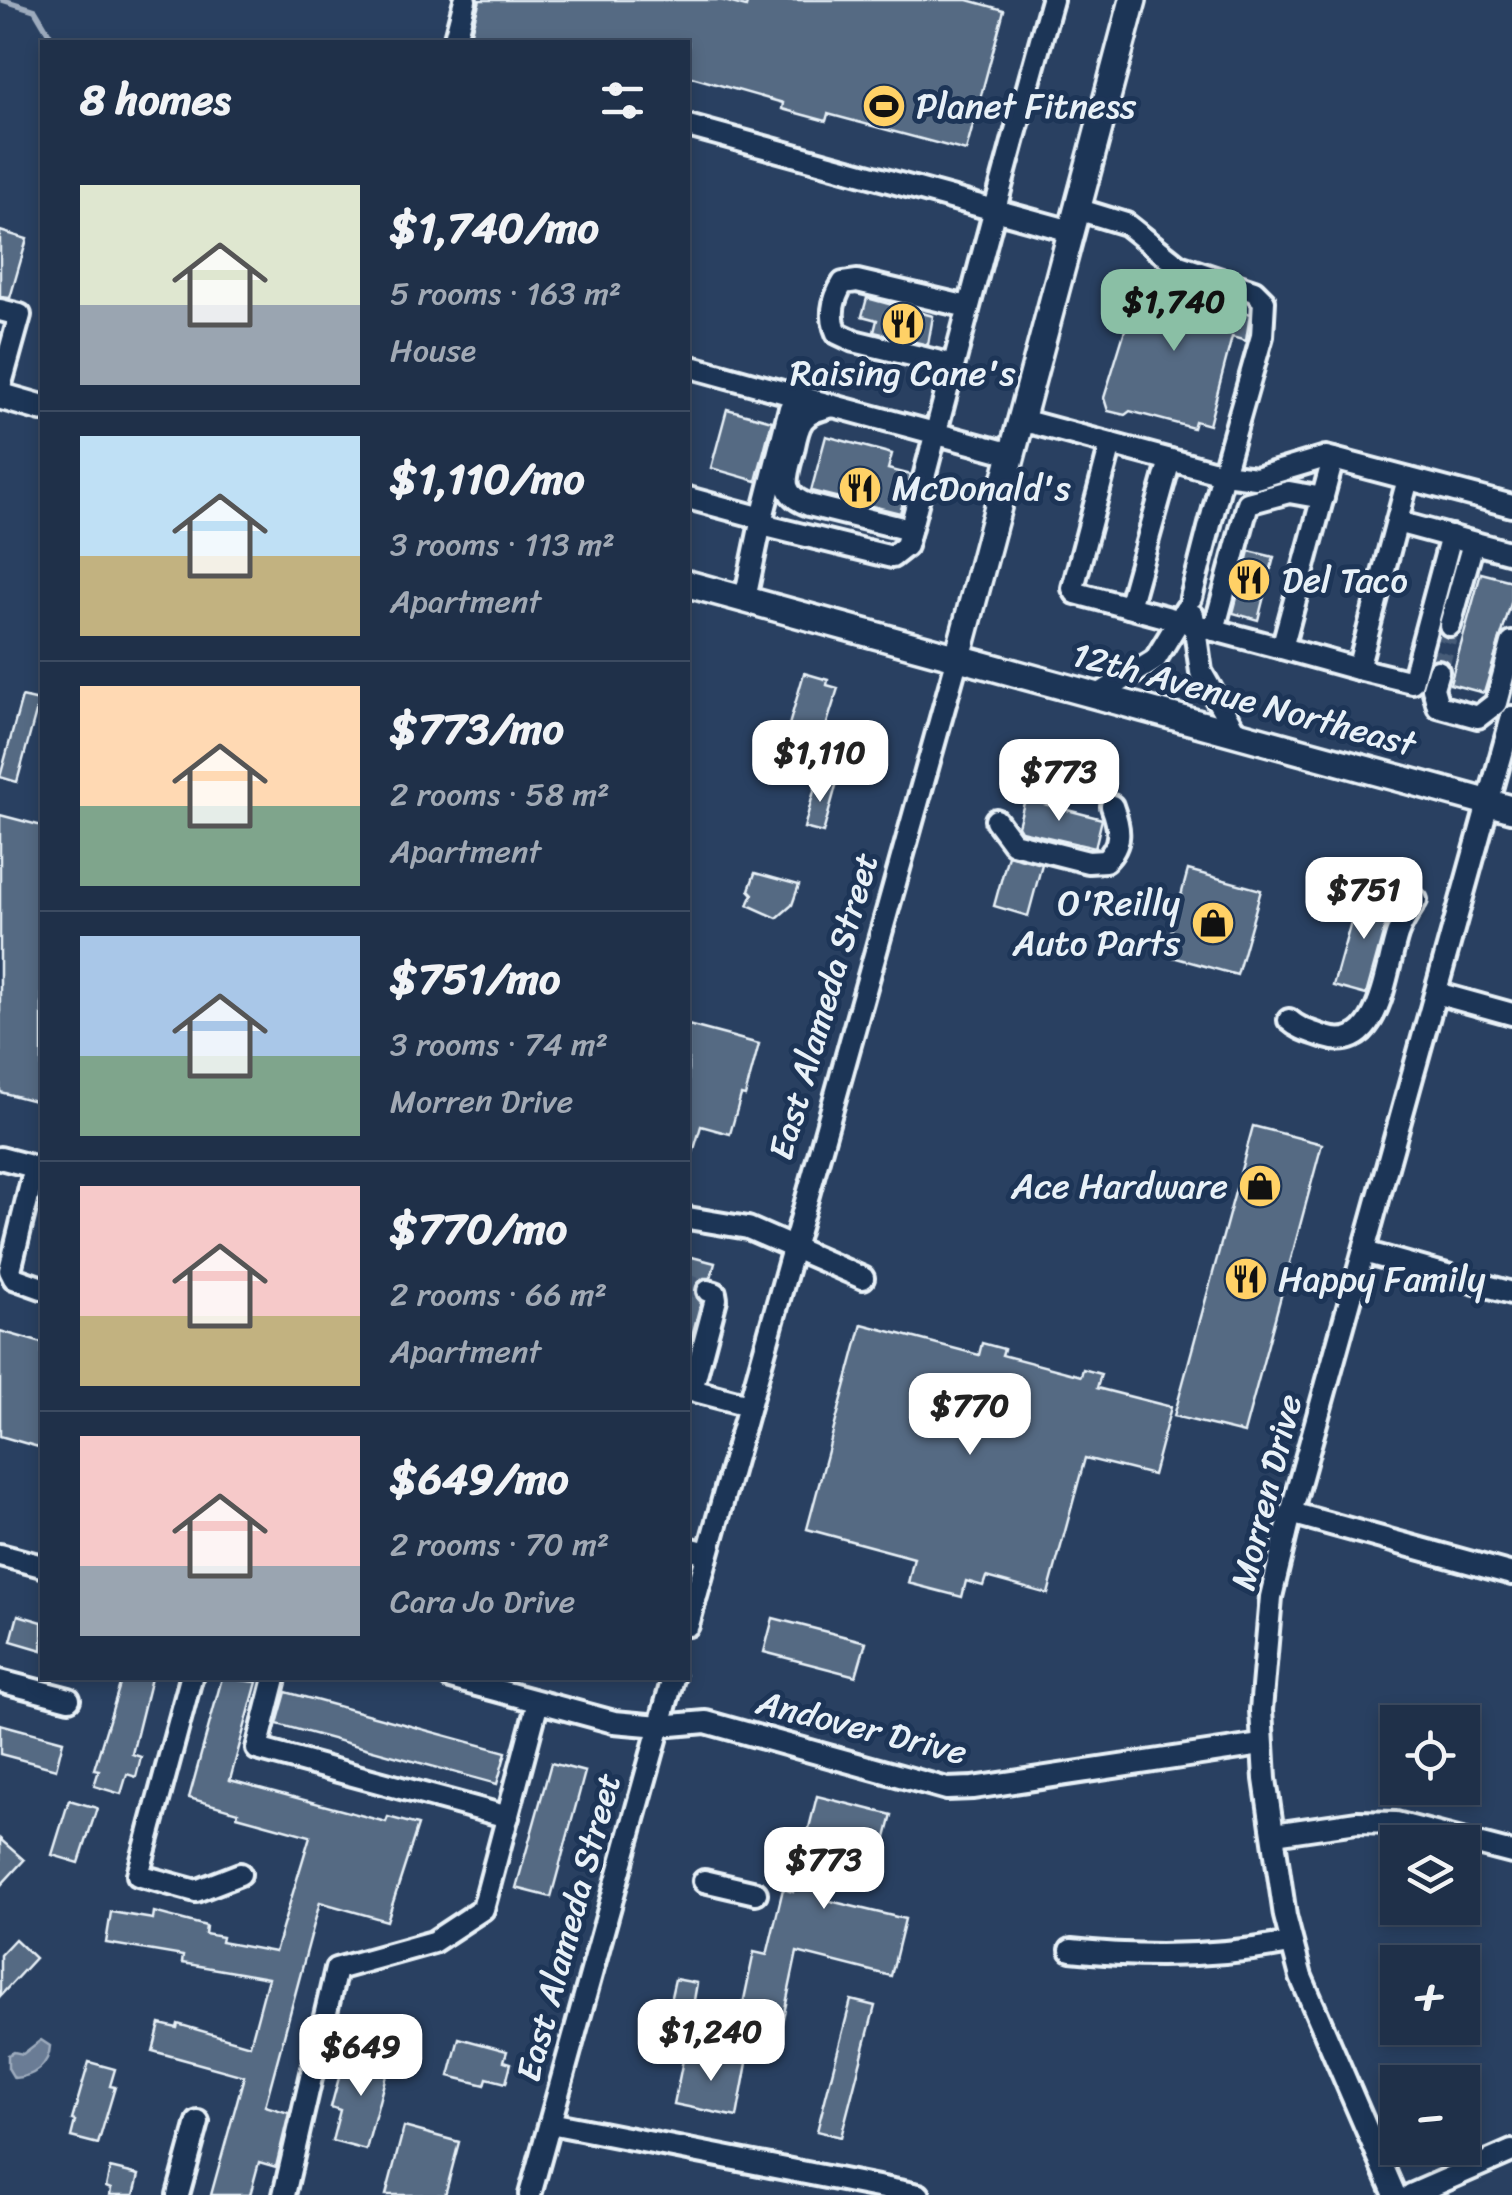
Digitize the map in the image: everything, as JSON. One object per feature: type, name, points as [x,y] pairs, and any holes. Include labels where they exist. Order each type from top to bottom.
[{"type":"main road","name":"East Alameda Street","points":[[958,656],[1134,0]]},
{"type":"main road","points":[[0,396],[40,407]]},
{"type":"main road","name":"12th Avenue Northeast","points":[[690,585],[1500,806]]},
{"type":"street","points":[[455,40],[465,0]]},
{"type":"street","points":[[690,499],[762,518],[770,528],[892,557],[906,546],[1052,0]]},
{"type":"street","points":[[690,127],[993,210],[1126,224],[1179,266],[1254,291],[1264,301],[1262,336],[1191,598],[1202,672],[1236,733]]},
{"type":"street","points":[[953,365],[837,333],[832,309],[843,283],[857,281],[968,307]]},
{"type":"street","points":[[0,310],[20,316],[0,387]]},
{"type":"street","points":[[690,367],[1012,454]]},
{"type":"street","points":[[745,599],[790,408],[804,398]]},
{"type":"street","points":[[832,406],[814,411],[803,420],[786,480],[789,491],[795,500],[910,530]]},
{"type":"street","points":[[1021,420],[1223,474],[1256,478],[1326,457],[1512,506]]},
{"type":"street","points":[[1111,444],[1073,588],[1076,593],[1412,682],[1436,679],[1438,706],[1478,717],[1496,703],[1512,643]]},
{"type":"street","points":[[1129,607],[1170,460]]},
{"type":"street","points":[[1282,648],[1334,460]]},
{"type":"street","points":[[1358,669],[1408,479]]},
{"type":"street","points":[[1098,695],[1155,660],[1196,625],[1248,503],[1288,492],[1323,498]]},
{"type":"street","points":[[1397,522],[1512,552]]},
{"type":"street","points":[[1412,682],[1451,536]]},
{"type":"street","points":[[1450,625],[1473,542]]},
{"type":"street","name":"East Alameda Street","points":[[690,1609],[697,1551],[748,1404],[958,656]]},
{"type":"street","name":"Morren Drive","points":[[1396,2195],[1328,2044],[1290,1944],[1261,1745],[1265,1641],[1291,1514],[1473,851],[1500,806],[1512,717]]},
{"type":"street","points":[[996,820],[1013,843],[1088,862],[1106,861],[1117,851],[1120,826],[1112,806]]},
{"type":"street","points":[[1289,1020],[1298,1028],[1333,1040],[1353,1039],[1372,1023],[1399,930],[1416,900]]},
{"type":"street","points":[[1436,993],[1512,1014]]},
{"type":"street","points":[[0,1158],[39,1168],[10,1270],[14,1278],[40,1287]]},
{"type":"street","points":[[690,1218],[748,1228],[864,1278]]},
{"type":"street","points":[[1364,1252],[1512,1293]]},
{"type":"street","points":[[711,1292],[716,1298],[690,1389],[748,1404]]},
{"type":"street","points":[[1291,1514],[1512,1574]]},
{"type":"street","points":[[0,1554],[40,1565]]},
{"type":"street","points":[[190,1680],[138,1875],[196,1892],[240,1874]]},
{"type":"street","points":[[274,1680],[256,1750],[508,1817]]},
{"type":"street","name":"Andover Drive","points":[[466,1680],[614,1722],[660,1726],[706,1722],[958,1789],[1261,1745]]},
{"type":"street","name":"East Alameda Street","points":[[530,2195],[672,1680]]},
{"type":"street","points":[[0,1681],[69,1699]]},
{"type":"street","points":[[286,2195],[336,1969],[433,1942],[484,1910],[538,1702]]},
{"type":"street","points":[[1274,1834],[1357,1822],[1396,1823],[1512,1853]]},
{"type":"street","points":[[704,1880],[756,1893]]},
{"type":"street","points":[[1071,1950],[1170,1956],[1290,1944]]},
{"type":"street","points":[[178,2195],[198,2122]]},
{"type":"street","points":[[550,2123],[919,2195]]},
{"type":"street","points":[[1412,2195],[1512,2151]]},
{"type":"water","points":[[41,2040],[50,2046],[43,2065],[33,2073],[14,2078],[8,2068],[8,2055],[23,2054]]},
{"type":"building","points":[[480,0],[721,0],[746,7],[748,0],[968,0],[1004,10],[966,151],[828,114],[826,121],[782,109],[783,103],[690,77],[690,40],[469,40]]},
{"type":"building","points":[[0,231],[27,239],[10,298],[0,297]]},
{"type":"building","points":[[1141,278],[1242,304],[1240,311],[1250,314],[1246,341],[1232,337],[1209,425],[1195,421],[1193,428],[1130,411],[1125,415],[1108,411],[1104,398]]},
{"type":"building","name":"Raising Cane's","points":[[867,298],[933,316],[928,345],[874,332],[877,320],[862,316]]},
{"type":"building","points":[[727,409],[772,421],[756,481],[711,468]]},
{"type":"building","name":"McDonald's","points":[[826,436],[892,454],[888,469],[911,475],[900,513],[811,491]]},
{"type":"building","name":"Del Taco","points":[[1249,551],[1274,557],[1258,620],[1233,613]]},
{"type":"building","points":[[1481,573],[1512,581],[1512,600],[1484,693],[1450,684]]},
{"type":"building","points":[[804,673],[828,680],[827,685],[838,688],[813,768],[779,760]]},
{"type":"building","points":[[22,697],[39,701],[17,782],[0,777]]},
{"type":"building","points":[[818,776],[837,782],[823,833],[804,828]]},
{"type":"building","points":[[1025,799],[1102,819],[1095,848],[1021,831],[1018,826]]},
{"type":"building","points":[[0,815],[40,825],[40,1102],[0,1092]]},
{"type":"building","points":[[1008,855],[1042,864],[1028,916],[994,906]]},
{"type":"building","name":"O'Reilly Auto Parts","points":[[1188,870],[1261,890],[1237,975],[1165,955]]},
{"type":"building","points":[[755,873],[799,885],[792,905],[777,918],[748,905]]},
{"type":"building","points":[[1360,890],[1398,901],[1384,930],[1366,995],[1333,986]]},
{"type":"building","points":[[690,1026],[759,1044],[730,1134],[701,1126],[692,1156]]},
{"type":"building","points":[[1253,1126],[1322,1144],[1244,1433],[1174,1416]]},
{"type":"building","points":[[690,1257],[715,1263],[711,1278],[704,1278],[695,1286],[695,1295],[701,1302],[690,1343]]},
{"type":"building","points":[[862,1324],[979,1355],[982,1343],[1004,1349],[1002,1355],[1081,1376],[1083,1369],[1101,1374],[1097,1388],[1171,1407],[1153,1475],[1085,1458],[1048,1594],[986,1577],[983,1586],[966,1581],[962,1597],[908,1583],[914,1558],[807,1529]]},
{"type":"building","points":[[0,1331],[40,1342],[40,1447],[0,1436]]},
{"type":"building","points":[[18,1615],[40,1621],[40,1649],[11,1641]]},
{"type":"building","points":[[773,1618],[866,1642],[856,1676],[764,1652]]},
{"type":"building","points":[[121,1680],[150,1680],[132,1754],[141,1757],[136,1777],[127,1774],[121,1794],[94,1786],[99,1770],[94,1769]]},
{"type":"building","points":[[221,1680],[257,1682],[230,1780],[386,1822],[388,1817],[418,1825],[387,1921],[320,1902],[265,2106],[289,2113],[276,2167],[259,2162],[250,2195],[211,2195],[244,2076],[153,2051],[160,2024],[177,2028],[178,2024],[250,2045],[268,1978],[182,1963],[183,1956],[106,1943],[111,1912],[153,1919],[154,1912],[206,1926],[205,1934],[222,1937],[221,1942],[275,1952],[310,1836],[189,1798]]},
{"type":"building","points":[[286,1692],[506,1752],[497,1784],[277,1724]]},
{"type":"building","points":[[0,1724],[63,1741],[56,1769],[0,1754]]},
{"type":"building","points":[[551,1763],[585,1772],[551,1897],[516,1888]]},
{"type":"building","points":[[817,1796],[892,1815],[881,1857],[836,1846],[822,1899],[905,1919],[891,1976],[797,1952],[782,2023],[741,2014],[754,1952],[767,1955],[783,1889],[793,1892]]},
{"type":"building","points":[[69,1800],[97,1808],[79,1863],[52,1855]]},
{"type":"building","points":[[0,1839],[24,1860],[0,1886]]},
{"type":"building","points":[[15,1939],[35,1958],[0,1996],[0,1955]]},
{"type":"building","points":[[675,1979],[697,1983],[693,2006],[670,2001]]},
{"type":"building","points":[[851,2000],[875,2006],[841,2137],[817,2131]]},
{"type":"building","points":[[459,2038],[507,2051],[504,2061],[511,2063],[506,2083],[487,2078],[485,2085],[449,2076]]},
{"type":"building","points":[[370,2043],[393,2049],[366,2150],[332,2141],[340,2110],[331,2107],[340,2074],[360,2079]]},
{"type":"building","points":[[685,2050],[747,2063],[737,2117],[674,2104]]},
{"type":"building","points":[[89,2062],[115,2069],[110,2086],[115,2087],[98,2144],[71,2137]]},
{"type":"building","points":[[404,2127],[459,2142],[445,2195],[386,2195]]},
{"type":"building","points":[[110,2168],[139,2175],[134,2195],[110,2195],[111,2189],[106,2187]]},
{"type":"waterway","points":[[3,0],[35,10],[53,40]]},
{"type":"tunnel","points":[[1438,671],[1450,625]]},
{"type":"tunnel","points":[[690,1286],[708,1291]]},
{"type":"place","name":"Planet Fitness","points":[[884,106]]},
{"type":"place","name":"Raising Cane's","points":[[903,324]]},
{"type":"place","name":"McDonald's","points":[[860,488]]},
{"type":"place","name":"Del Taco","points":[[1249,580]]},
{"type":"place","name":"O'Reilly Auto Parts","points":[[1213,923]]},
{"type":"place","name":"Ace Hardware","points":[[1260,1186]]},
{"type":"place","name":"Happy Family","points":[[1246,1279]]}]
